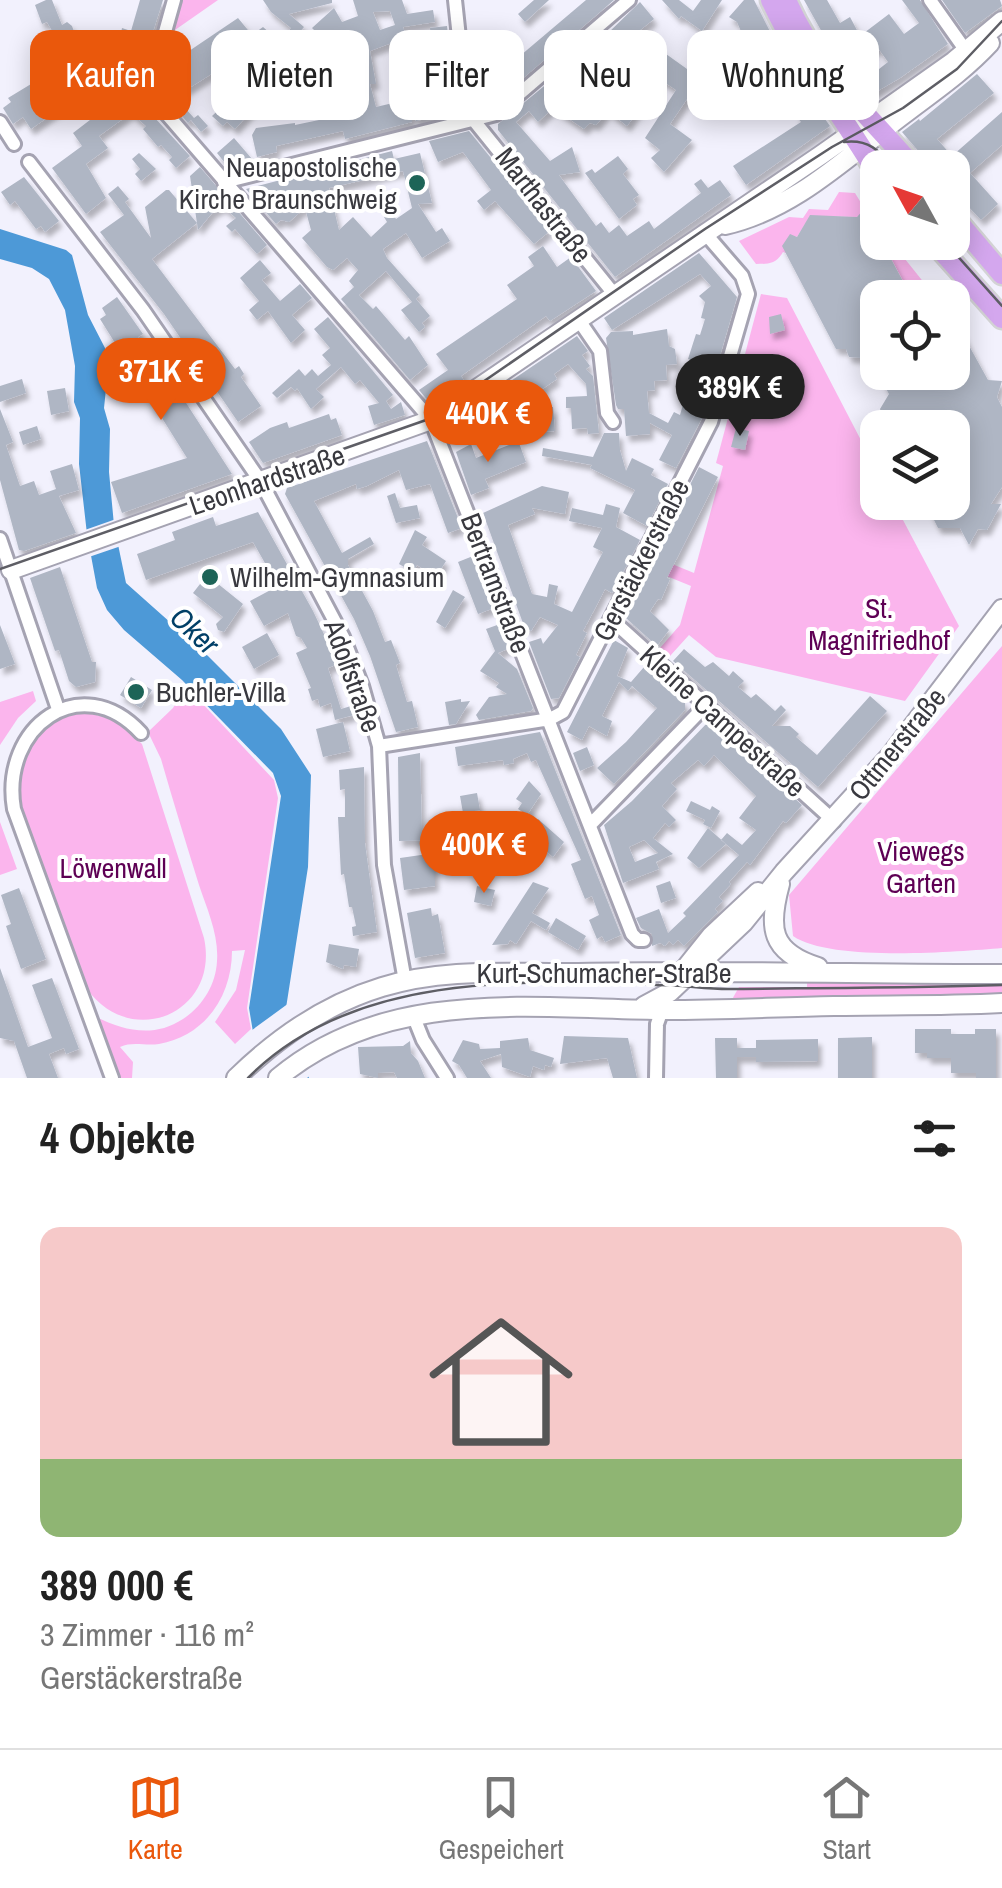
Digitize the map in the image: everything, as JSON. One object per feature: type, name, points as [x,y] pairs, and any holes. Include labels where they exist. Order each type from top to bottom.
[{"type":"main road","points":[[771,0],[796,52],[866,133],[889,150]]},
{"type":"main road","points":[[786,0],[866,133],[871,150]]},
{"type":"main road","points":[[970,236],[1002,274]]},
{"type":"main road","points":[[950,260],[1002,318]]},
{"type":"street","points":[[166,30],[174,0]]},
{"type":"street","name":"Marthastraße","points":[[455,0],[458,30]]},
{"type":"street","points":[[524,90],[629,0]]},
{"type":"street","points":[[930,0],[966,51]]},
{"type":"street","name":"Leonhardstraße","points":[[5,571],[430,420],[707,230],[746,219],[783,202],[1002,21]]},
{"type":"street","name":"Leonhardstraße","points":[[866,133],[958,75],[1002,29]]},
{"type":"street","name":"Bertramstraße","points":[[171,120],[430,420],[632,934],[644,940]]},
{"type":"street","points":[[224,182],[470,120]]},
{"type":"street","name":"Marthastraße","points":[[475,120],[614,294]]},
{"type":"street","points":[[0,122],[14,144]]},
{"type":"street","name":"Adolfstraße","points":[[29,162],[143,310],[261,482],[343,637],[379,746],[384,865],[405,981]]},
{"type":"street","name":"Gerstäckerstraße","points":[[550,719],[562,712],[712,422],[746,305],[746,284],[707,230]]},
{"type":"street","points":[[578,319],[600,351],[607,413],[613,422]]},
{"type":"street","points":[[0,539],[5,571],[58,709]]},
{"type":"street","name":"Ottmerstraße","points":[[683,978],[726,922],[784,872],[834,821],[890,756],[1002,609]]},
{"type":"street","name":"Kleine Campestraße","points":[[612,620],[834,821]]},
{"type":"street","points":[[590,824],[706,704]]},
{"type":"street","points":[[112,1078],[8,788],[12,755],[22,735],[38,719],[58,709],[80,705],[102,708],[123,716],[141,733]]},
{"type":"street","points":[[379,746],[550,719]]},
{"type":"street","points":[[784,872],[772,918],[776,939],[798,960],[833,972]]},
{"type":"street","name":"Kurt-Schumacher-Straße","points":[[242,1072],[297,1028],[344,1002],[405,981],[459,973],[655,971],[683,978],[833,972],[1002,974]]},
{"type":"street","points":[[639,1008],[683,978]]},
{"type":"street","points":[[683,978],[700,1009]]},
{"type":"street","points":[[656,1078],[656,1029],[662,1010],[683,978]]},
{"type":"street","name":"Kurt-Schumacher-Straße","points":[[278,1078],[354,1032],[413,1015],[510,1006],[662,1010],[1002,1003]]},
{"type":"street","points":[[413,1015],[423,1040],[447,1078]]},
{"type":"green space","points":[[179,0],[218,0],[175,30],[171,29]]},
{"type":"green space","points":[[839,192],[855,193],[860,201],[857,217],[810,216],[797,237],[790,235],[786,253],[775,261],[756,264],[739,241],[789,217],[803,218],[809,209],[828,210]]},
{"type":"green space","points":[[892,260],[906,260],[922,280],[902,280]]},
{"type":"green space","name":"St. Magnifriedhof","points":[[761,294],[787,298],[860,438],[860,520],[903,520],[959,626],[905,701],[716,657],[689,635],[670,656],[660,648],[680,625],[691,586],[647,568],[655,557],[694,573],[723,466],[716,463]]},
{"type":"green space","name":"Viewegs Garten","points":[[1002,646],[1002,948],[863,952],[811,944],[793,936],[789,895]]},
{"type":"green space","points":[[186,686],[274,780],[278,798],[247,1008],[251,1029],[235,1044],[215,1022],[236,990],[245,950],[232,951],[227,983],[213,1011],[175,1040],[120,1047],[133,1062],[132,1078],[117,1078],[96,1017],[140,1030],[172,1025],[202,1001],[216,970],[212,922],[161,759],[148,732],[173,708]]},
{"type":"green space","points":[[33,691],[36,701],[18,718],[0,745],[0,702]]},
{"type":"green space","name":"Löwenwall","points":[[84,712],[117,720],[142,744],[204,938],[205,964],[199,986],[186,1003],[148,1020],[127,1018],[106,1008],[87,989],[15,794],[19,764],[33,739],[55,720]]},
{"type":"green space","points":[[0,822],[17,869],[0,875]]},
{"type":"green space","points":[[1002,979],[1002,994],[772,998],[730,1003],[739,987],[807,987],[807,981]]},
{"type":"water","points":[[0,229],[72,255],[88,315],[105,348],[109,472],[114,525],[126,583],[208,656],[281,729],[311,775],[308,867],[286,1008],[309,1078],[269,1078],[249,1008],[281,796],[273,773],[107,610],[97,588],[87,534],[79,464],[80,418],[74,402],[75,366],[65,310],[49,279],[32,268],[0,259]]},
{"type":"pier","points":[[119,518],[124,545],[86,558],[82,531]]},
{"type":"pier","points":[[289,1003],[312,1074],[307,1078],[264,1078],[248,1033]]},
{"type":"building","points":[[52,0],[62,25],[67,22],[73,30],[52,30],[47,22],[42,24],[35,5]]},
{"type":"building","points":[[140,0],[163,0],[154,30],[131,30]]},
{"type":"building","points":[[263,0],[332,0],[289,14],[304,27],[301,30],[289,30]]},
{"type":"building","points":[[353,0],[402,0],[407,14],[433,10],[435,22],[389,30],[389,44],[370,51],[376,84],[370,84],[376,107],[389,104],[389,120],[412,122],[345,139],[343,131],[276,146],[277,152],[257,157],[252,135],[256,128],[319,120],[369,120],[369,30],[312,28],[334,8],[342,22],[358,16]],"holes":[[[390,11],[395,25],[380,30],[373,12]]]},
{"type":"building","points":[[534,0],[549,0],[525,22],[518,14]]},
{"type":"building","points":[[586,0],[614,0],[579,30],[551,30]]},
{"type":"building","points":[[662,0],[679,0],[693,11],[701,0],[722,0],[703,30],[681,16],[679,19]]},
{"type":"building","points":[[744,0],[754,0],[769,30],[740,30],[729,17]]},
{"type":"building","points":[[804,0],[827,0],[840,23],[850,17],[857,30],[821,30]]},
{"type":"building","points":[[902,0],[920,0],[948,44],[879,90],[879,69],[888,62],[879,49],[879,30],[868,30],[889,14],[904,34],[919,23]]},
{"type":"building","points":[[942,0],[1000,0],[1002,6],[965,33]]},
{"type":"building","points":[[640,2],[654,19],[640,30],[611,30]]},
{"type":"building","points":[[238,18],[248,30],[220,30]]},
{"type":"building","points":[[211,36],[211,74],[191,87],[191,50]]},
{"type":"building","points":[[544,36],[544,60],[524,77],[524,53]]},
{"type":"building","points":[[667,55],[687,69],[687,99],[670,124],[692,140],[664,172],[651,158],[660,150],[645,138],[657,120],[667,120],[667,104],[676,90],[667,84]]},
{"type":"building","points":[[977,74],[994,93],[937,139],[947,150],[918,150],[902,132]]},
{"type":"building","points":[[30,85],[30,120],[44,120],[31,129],[23,117],[13,124],[3,108],[11,102],[8,98]]},
{"type":"building","points":[[544,86],[544,116],[538,122],[529,111],[524,115],[524,103]]},
{"type":"building","points":[[1002,112],[1002,145],[970,173],[970,150],[959,150]]},
{"type":"building","points":[[191,115],[194,118],[198,115],[208,126],[201,132]]},
{"type":"building","points":[[90,120],[121,120],[99,136],[108,148],[86,164],[106,198],[86,214],[52,168],[82,146],[73,133]]},
{"type":"building","points":[[139,120],[157,120],[190,156],[176,168],[169,160],[172,157],[143,129],[146,126]]},
{"type":"building","points":[[216,120],[243,120],[235,129],[227,122],[223,126]]},
{"type":"building","points":[[518,120],[516,122],[550,161],[572,147],[580,172],[559,175],[596,226],[601,222],[609,233],[619,225],[627,236],[649,221],[654,229],[701,193],[694,184],[701,179],[708,188],[720,180],[731,195],[615,277],[498,130],[498,124]]},
{"type":"building","points":[[571,120],[600,120],[596,125],[590,123],[584,129]]},
{"type":"building","points":[[826,120],[830,126],[746,185],[733,166],[801,122]]},
{"type":"building","points":[[469,131],[550,231],[534,244],[495,201],[484,210],[477,201],[491,190],[463,152],[438,162],[429,141]]},
{"type":"building","points":[[234,138],[252,159],[229,168],[217,153]]},
{"type":"building","points":[[392,151],[394,159],[420,153],[432,203],[418,204],[436,232],[442,228],[450,241],[422,258],[406,233],[383,249],[420,295],[416,299],[430,316],[419,332],[401,310],[412,302],[386,271],[359,295],[373,309],[376,306],[405,340],[409,336],[428,365],[410,380],[341,299],[354,287],[349,281],[358,270],[347,258],[333,270],[327,267],[302,238],[311,230],[305,208],[289,222],[281,220],[276,224],[246,189]],"holes":[[[403,171],[412,208],[396,219],[392,212],[384,217],[387,222],[371,237],[353,217],[339,230],[329,188]]]},
{"type":"building","points":[[139,153],[156,169],[141,181],[135,174],[140,169],[132,159]]},
{"type":"building","points":[[618,156],[628,169],[623,174],[639,195],[633,199],[637,205],[619,219],[585,173],[592,169],[595,173]]},
{"type":"building","points":[[200,167],[267,245],[257,254],[235,229],[232,232],[226,226],[236,218],[223,207],[213,212],[198,230],[190,176]]},
{"type":"building","points":[[970,173],[998,204],[981,220],[970,208]]},
{"type":"building","points":[[24,177],[59,221],[45,232],[41,226],[36,229],[15,201],[10,205],[1,192]]},
{"type":"building","points":[[118,186],[151,238],[145,207],[166,190],[197,223],[152,259],[235,369],[239,366],[244,374],[241,377],[261,406],[238,422],[164,314],[100,232],[124,215],[108,194]]},
{"type":"building","points":[[860,214],[860,260],[892,260],[902,280],[860,280],[860,358],[849,357],[846,349],[836,349],[782,246],[790,234],[797,237],[810,215],[857,217]]},
{"type":"building","points":[[543,246],[557,267],[571,257],[596,291],[550,321],[546,316],[461,376],[465,382],[430,403],[419,390],[448,370],[436,354],[517,299],[507,285],[534,266],[528,257]]},
{"type":"building","points":[[699,253],[737,297],[702,418],[676,468],[659,460],[672,435],[650,423],[650,434],[626,436],[624,409],[616,405],[606,338],[611,332],[633,331],[633,335],[667,329],[677,364],[666,365],[667,380],[654,381],[655,390],[647,391],[649,413],[668,423],[674,412],[680,415],[695,362],[688,359],[705,319],[701,318],[705,302],[699,296],[711,286],[700,274],[612,330],[604,318]]},
{"type":"building","points":[[260,260],[271,273],[262,280],[280,301],[300,284],[312,298],[292,315],[305,330],[291,343],[268,311],[257,320],[249,310],[259,301],[240,278]]},
{"type":"building","points":[[117,297],[143,334],[138,337],[168,375],[232,474],[122,513],[111,482],[187,458],[100,319],[106,315],[102,308]]},
{"type":"building","points":[[781,314],[785,330],[770,334],[769,317]]},
{"type":"building","points":[[328,317],[393,395],[386,401],[391,409],[401,402],[405,415],[374,425],[368,406],[379,403],[360,380],[355,384],[341,367],[316,389],[324,397],[311,409],[297,388],[295,391],[291,387],[277,398],[272,393],[299,369],[305,376],[312,369],[318,376],[331,365],[322,355],[330,348],[314,329]]},
{"type":"building","points":[[577,336],[588,351],[582,355],[593,376],[599,433],[588,434],[587,428],[572,429],[566,397],[587,396],[586,384],[568,364],[554,374],[557,379],[523,402],[528,416],[548,415],[553,407],[555,431],[505,434],[500,427],[515,418],[507,404],[487,418],[477,404]]},
{"type":"building","points":[[970,348],[988,380],[1002,381],[997,397],[1002,407],[1002,487],[991,504],[1001,504],[987,530],[978,529],[969,545],[960,528],[938,528],[934,520],[970,520],[970,410],[880,410],[889,394],[887,390],[970,390]]},
{"type":"building","points":[[22,379],[26,393],[0,402],[0,386]]},
{"type":"building","points":[[65,388],[69,411],[51,415],[47,391]]},
{"type":"building","points":[[0,409],[13,442],[6,445],[20,486],[34,481],[39,495],[56,489],[50,471],[72,464],[79,490],[59,496],[76,533],[19,550],[0,480]]},
{"type":"building","points":[[329,414],[331,420],[336,418],[342,435],[263,463],[249,442],[287,422],[289,428]]},
{"type":"building","points":[[37,426],[41,439],[23,445],[19,432]]},
{"type":"building","points":[[736,428],[749,431],[745,450],[731,447]]},
{"type":"building","points":[[604,433],[619,433],[626,471],[632,458],[654,469],[651,475],[668,484],[647,526],[623,513],[635,490],[590,468],[592,465],[542,456],[543,448],[593,457]]},
{"type":"building","points":[[427,441],[462,528],[448,533],[430,484],[406,490],[399,470],[367,486],[357,489],[356,484],[314,501],[342,553],[370,537],[374,544],[348,559],[348,565],[385,642],[391,640],[407,702],[412,701],[418,727],[396,732],[354,619],[285,494],[287,488]]},
{"type":"building","points":[[519,443],[526,462],[485,479],[489,488],[471,495],[456,452],[471,444],[476,458]]},
{"type":"building","points":[[699,467],[718,477],[667,578],[670,579],[661,600],[650,611],[669,630],[657,646],[625,613]]},
{"type":"building","points":[[542,486],[569,492],[565,514],[532,508],[535,514],[508,525],[532,594],[547,597],[549,584],[558,586],[554,604],[572,612],[603,552],[593,547],[602,528],[569,521],[572,508],[603,515],[606,504],[620,508],[616,527],[640,540],[612,593],[605,589],[583,631],[587,633],[576,655],[580,657],[559,698],[551,699],[529,642],[541,638],[543,644],[558,625],[540,617],[531,631],[524,626],[483,513]]},
{"type":"building","points":[[395,493],[400,508],[417,505],[420,518],[396,523],[387,496]]},
{"type":"building","points":[[258,512],[338,664],[328,668],[341,709],[351,706],[354,715],[335,720],[331,703],[320,707],[318,699],[312,701],[308,689],[311,688],[296,653],[307,648],[296,636],[288,613],[264,626],[250,601],[278,586],[253,542],[146,580],[137,554],[175,540],[172,532],[213,517],[216,526]]},
{"type":"building","points":[[415,530],[427,537],[422,545],[446,561],[436,577],[417,565],[413,572],[399,564]]},
{"type":"building","points":[[473,556],[494,608],[478,614],[458,562]]},
{"type":"building","points":[[60,567],[92,662],[96,662],[95,682],[76,687],[69,681],[59,650],[55,651],[30,578]]},
{"type":"building","name":"Wilhelm-Gymnasium","points":[[207,575],[243,604],[224,632],[216,624],[223,617],[193,593]]},
{"type":"building","points":[[453,590],[465,597],[445,628],[436,622]]},
{"type":"building","points":[[500,624],[510,648],[498,653],[517,669],[533,708],[479,720],[476,715],[489,697],[507,694],[496,687],[499,683],[480,671],[495,651],[486,629]]},
{"type":"building","points":[[0,625],[15,664],[0,669]]},
{"type":"building","points":[[267,633],[279,655],[254,669],[242,647]]},
{"type":"building","points":[[614,640],[628,648],[617,676],[631,682],[644,667],[685,703],[685,710],[614,784],[597,768],[657,708],[632,686],[628,691],[619,682],[602,716],[612,721],[607,736],[589,726],[582,740],[567,732]]},
{"type":"building","points":[[684,649],[705,667],[713,662],[729,676],[733,671],[744,681],[738,687],[751,698],[756,694],[775,711],[781,705],[786,710],[772,726],[790,726],[799,734],[796,737],[817,755],[870,696],[887,711],[818,787],[673,661]]},
{"type":"building","name":"Buchler-Villa","points":[[131,677],[152,690],[141,708],[120,695]]},
{"type":"building","points":[[470,701],[456,724],[449,725],[445,702]]},
{"type":"building","points":[[709,721],[802,805],[786,823],[783,821],[750,865],[747,862],[729,882],[719,897],[723,901],[715,909],[718,912],[684,946],[678,940],[673,945],[669,941],[665,946],[652,946],[652,934],[641,928],[636,918],[659,909],[668,933],[686,916],[683,913],[739,855],[721,840],[727,833],[742,845],[756,830],[739,818],[756,796],[714,755],[704,766],[698,760],[671,783],[677,789],[662,806],[676,820],[669,827],[665,823],[653,838],[673,854],[656,862],[659,869],[623,883],[604,825]],"holes":[[[644,840],[658,853],[635,862],[629,847]]]},
{"type":"building","points":[[343,722],[350,751],[323,757],[316,729]]},
{"type":"building","points":[[540,732],[621,935],[605,942],[602,936],[597,939],[589,920],[599,915],[592,896],[585,899],[571,864],[581,860],[536,760],[531,762],[527,753],[504,765],[503,760],[458,766],[455,747]]},
{"type":"building","points":[[587,747],[594,765],[580,771],[573,753]]},
{"type":"building","points":[[420,753],[422,833],[442,831],[443,840],[399,841],[398,757]]},
{"type":"building","points":[[364,767],[365,843],[377,932],[353,936],[352,927],[356,926],[344,874],[341,875],[338,817],[345,817],[345,789],[340,790],[339,770]]},
{"type":"building","points":[[529,781],[541,794],[527,815],[518,809],[522,803],[516,799]]},
{"type":"building","points":[[477,793],[480,810],[463,813],[460,796]]},
{"type":"building","points":[[691,801],[720,811],[711,828],[703,824],[705,820],[686,811]]},
{"type":"building","points":[[498,812],[508,830],[499,834],[493,824],[484,827],[482,815]]},
{"type":"building","points":[[538,819],[564,842],[553,857],[538,844],[525,865],[509,856]]},
{"type":"building","points":[[708,828],[726,844],[699,868],[687,858]]},
{"type":"building","points":[[435,853],[435,886],[404,890],[400,858]]},
{"type":"building","points":[[670,881],[676,898],[661,903],[656,886]]},
{"type":"building","points":[[533,882],[549,888],[532,913],[550,923],[546,930],[531,921],[516,944],[510,940],[508,944],[492,945]]},
{"type":"building","points":[[477,886],[495,890],[491,906],[474,902]]},
{"type":"building","points":[[19,888],[46,959],[21,969],[6,926],[11,924],[1,895]]},
{"type":"building","points":[[431,908],[432,916],[438,914],[445,953],[415,958],[407,913]]},
{"type":"building","points":[[556,918],[586,936],[578,950],[548,932]]},
{"type":"building","points":[[329,944],[359,949],[356,967],[344,965],[343,969],[326,962]]},
{"type":"building","points":[[0,968],[28,1047],[52,1038],[32,985],[52,978],[79,1049],[66,1054],[64,1048],[49,1054],[58,1078],[27,1078],[14,1041],[0,1038]]},
{"type":"building","points":[[915,1029],[975,1034],[975,1029],[996,1029],[996,1078],[951,1073],[951,1058],[927,1058],[927,1053],[915,1053]]},
{"type":"building","points":[[564,1036],[628,1038],[637,1078],[613,1078],[607,1058],[560,1064]]},
{"type":"building","points":[[872,1037],[872,1078],[838,1078],[838,1038]]},
{"type":"building","points":[[528,1038],[530,1050],[554,1058],[551,1067],[545,1065],[544,1070],[533,1066],[530,1077],[502,1067],[501,1054],[480,1061],[491,1078],[467,1078],[452,1061],[463,1040],[479,1044],[480,1049],[500,1048],[500,1041]]},
{"type":"building","points":[[715,1038],[737,1038],[737,1048],[756,1048],[756,1040],[818,1039],[818,1061],[756,1062],[756,1057],[737,1057],[737,1078],[716,1078]]},
{"type":"building","points":[[410,1041],[411,1053],[425,1078],[397,1078],[394,1072],[378,1073],[378,1078],[360,1074],[358,1047],[403,1046]]},
{"type":"tram line","points":[[0,569],[429,419],[705,229],[832,147],[903,108],[957,69],[1002,21]]},
{"type":"tram line","points":[[844,142],[860,142],[876,150]]},
{"type":"tram line","points":[[961,260],[1002,306]]},
{"type":"tram line","points":[[248,1078],[290,1043],[337,1018],[388,1001],[441,990],[552,983],[728,989],[1002,985]]},
{"type":"place","name":"Neuapostolische Kirche Braunschweig","points":[[417,183]]},
{"type":"place","name":"Wilhelm-Gymnasium","points":[[210,577]]},
{"type":"place","name":"Buchler-Villa","points":[[136,692]]},
{"type":"water label","name":"Oker","points":[[195,630]]}]
